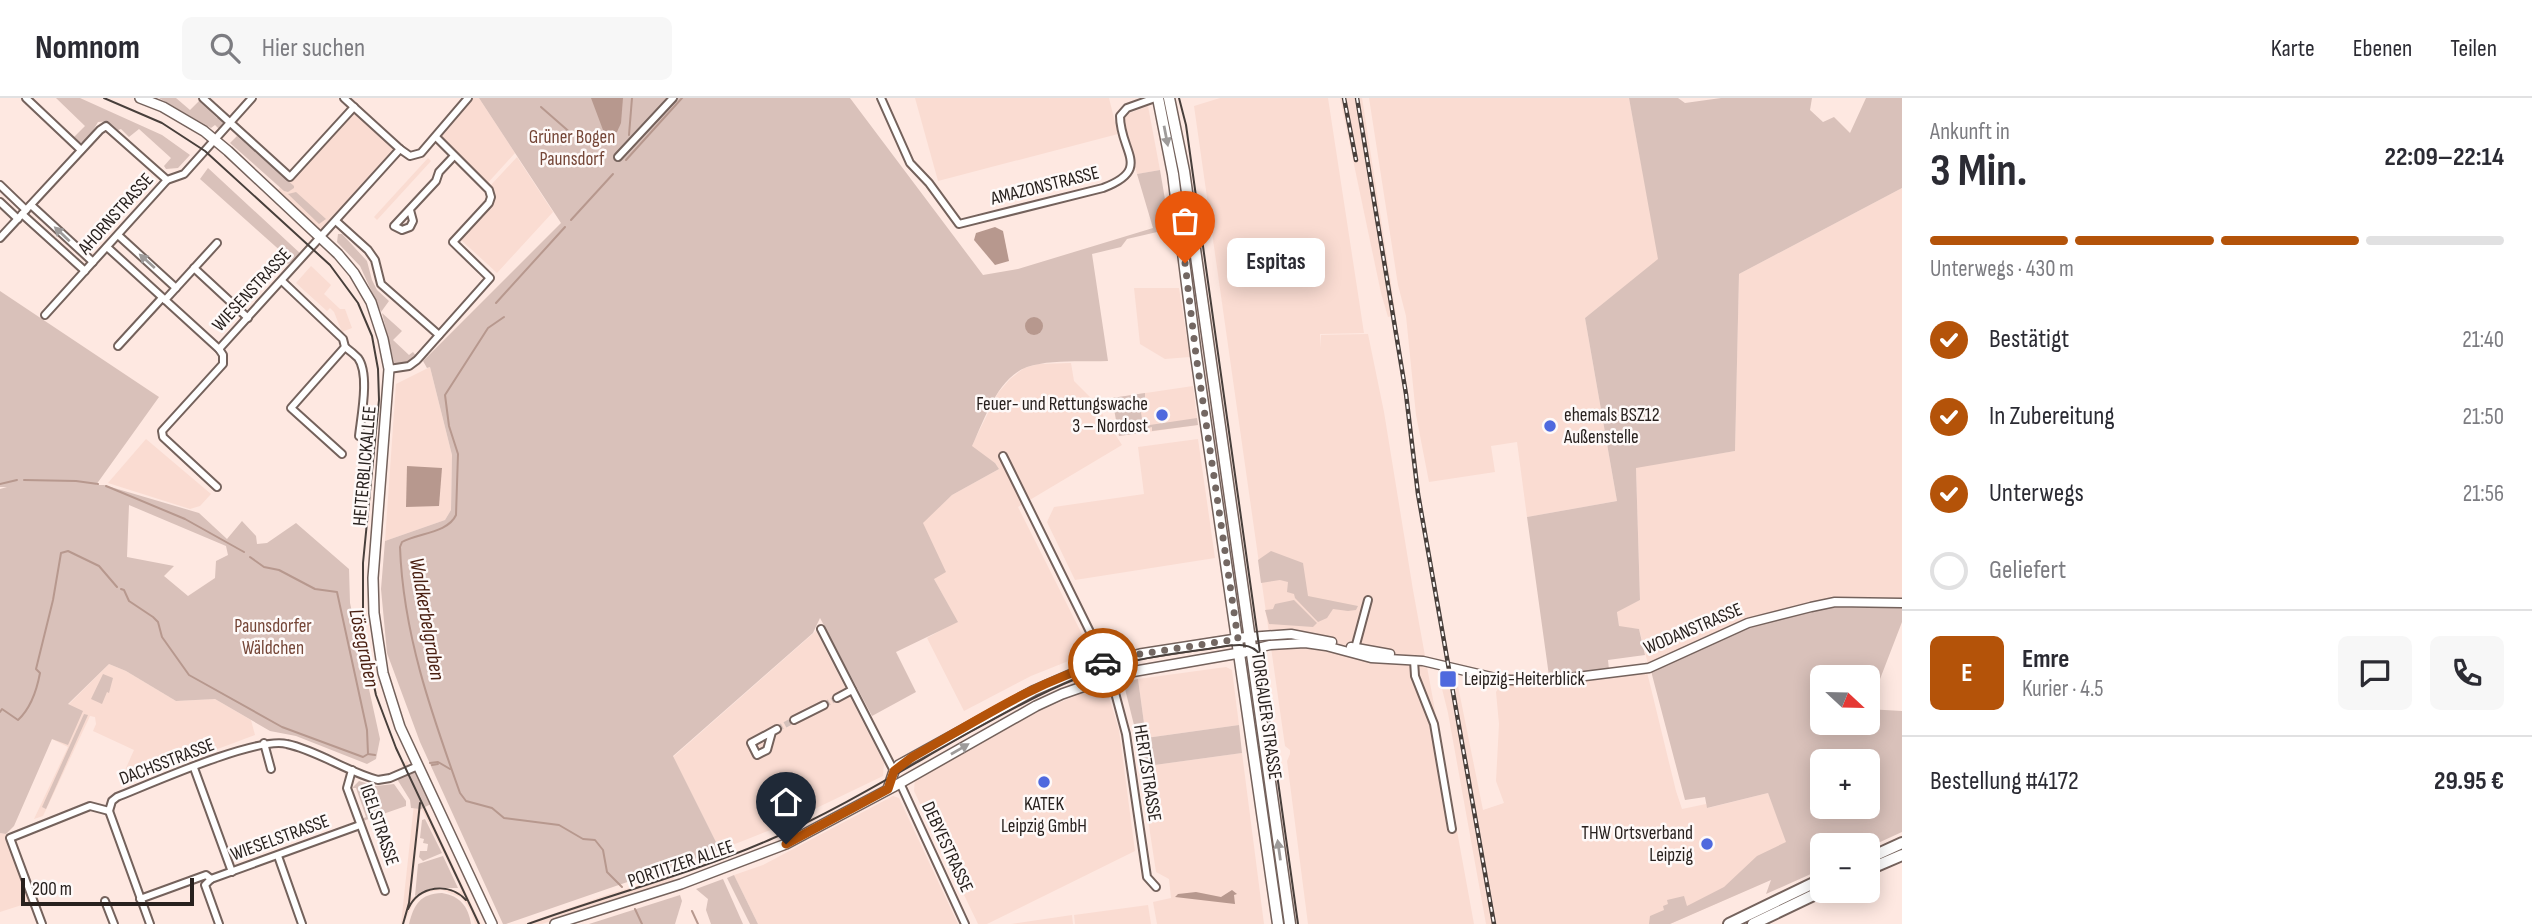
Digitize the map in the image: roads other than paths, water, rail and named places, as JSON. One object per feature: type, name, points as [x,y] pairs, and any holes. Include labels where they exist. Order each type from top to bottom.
[{"type":"highway","points":[[1880,853],[1902,844]]},
{"type":"highway","points":[[1880,864],[1902,855]]},
{"type":"highway","points":[[1729,924],[1810,885]]},
{"type":"highway","points":[[1753,924],[1810,897]]},
{"type":"main road","name":"HEITERBLICKALLEE","points":[[140,98],[183,118],[215,140],[322,238],[363,286],[375,315],[389,369],[373,578],[374,613],[383,673],[391,702],[418,766],[492,924]]},
{"type":"main road","name":"TORGAUER STRASSE","points":[[1156,98],[1173,174],[1196,355],[1243,638],[1250,650],[1290,924]]},
{"type":"main road","name":"TORGAUER STRASSE","points":[[1169,98],[1184,172],[1243,638],[1240,654],[1278,924]]},
{"type":"main road","points":[[888,789],[894,771],[911,758],[1033,691],[1088,667],[1140,654],[1243,638]]},
{"type":"main road","name":"WODANSTRASSE","points":[[1240,654],[1250,650]]},
{"type":"main road","name":"PORTITZER ALLEE","points":[[555,924],[726,868],[786,844],[1062,694],[1135,671],[1240,654]]},
{"type":"street","points":[[26,98],[81,150]]},
{"type":"street","points":[[203,98],[290,177],[354,107]]},
{"type":"street","name":"AHORNSTRASSE","points":[[45,315],[167,180],[184,173],[253,98]]},
{"type":"street","points":[[344,98],[410,156],[421,153],[468,98]]},
{"type":"street","points":[[618,157],[673,98]]},
{"type":"street","name":"AMAZONSTRASSE","points":[[881,98],[910,163],[929,183],[959,224],[1116,183],[1125,178],[1131,169],[1119,116],[1127,108],[1156,98]]},
{"type":"street","points":[[0,238],[106,126],[167,180]]},
{"type":"street","points":[[389,369],[408,366],[417,360],[490,278],[453,242],[489,203],[489,190],[436,137]]},
{"type":"street","name":"WIESENSTRASSE","points":[[217,487],[161,434],[223,364],[223,355],[219,349],[337,222],[400,149]]},
{"type":"street","points":[[410,210],[454,156]]},
{"type":"street","points":[[0,185],[85,271]]},
{"type":"street","points":[[0,202],[24,212],[93,262]]},
{"type":"street","points":[[337,222],[368,250],[375,260],[381,284],[439,335]]},
{"type":"street","points":[[118,235],[176,288]]},
{"type":"street","points":[[118,346],[217,243]]},
{"type":"street","points":[[107,247],[219,349]]},
{"type":"street","points":[[194,268],[248,318]]},
{"type":"street","name":"HEITERBLICKALLEE","points":[[282,281],[343,339],[345,347],[358,359],[362,372],[363,397],[359,436]]},
{"type":"street","name":"HEITERBLICKALLEE","points":[[342,454],[291,408],[345,347]]},
{"type":"street","name":"HERTZSTRASSE","points":[[1003,456],[1035,509],[1104,663],[1126,734],[1147,877],[1156,887]]},
{"type":"street","points":[[1354,650],[1368,600]]},
{"type":"street","name":"WODANSTRASSE","points":[[1250,650],[1270,645],[1305,643],[1414,660],[1504,680],[1553,680],[1649,668],[1748,623],[1835,602],[1902,603]]},
{"type":"street","points":[[821,629],[894,771]]},
{"type":"street","name":"WODANSTRASSE","points":[[1243,638],[1291,634],[1354,650]]},
{"type":"street","points":[[1414,660],[1415,676],[1434,724],[1452,829]]},
{"type":"street","points":[[837,698],[852,690]]},
{"type":"street","points":[[794,720],[824,705]]},
{"type":"street","points":[[264,743],[271,769]]},
{"type":"street","name":"DACHSSTRASSE","points":[[43,924],[10,838],[90,806],[109,811],[117,797],[264,743],[287,743],[371,778],[384,780],[418,766]]},
{"type":"street","points":[[194,768],[232,872]]},
{"type":"street","name":"IGELSTRASSE","points":[[352,770],[347,788],[385,891]]},
{"type":"street","name":"DEBYESTRASSE","points":[[900,783],[965,924]]},
{"type":"street","points":[[109,811],[150,924]]},
{"type":"street","name":"WIESELSTRASSE","points":[[141,898],[206,875],[211,879],[232,872],[360,825]]},
{"type":"street","points":[[278,856],[302,924]]},
{"type":"street","points":[[211,879],[205,885],[219,924]]},
{"type":"street","points":[[105,901],[114,924]]},
{"type":"waterway","points":[[629,135],[632,98]]},
{"type":"waterway","name":"Waldkerbelgraben","points":[[626,160],[682,98]]},
{"type":"waterway","points":[[541,107],[573,135]]},
{"type":"waterway","name":"Waldkerbelgraben","points":[[571,220],[613,174]]},
{"type":"waterway","name":"Waldkerbelgraben","points":[[496,303],[565,227]]},
{"type":"waterway","name":"Waldkerbelgraben","points":[[504,317],[488,328],[445,395],[449,426],[458,454],[456,515],[446,526],[402,542],[400,547],[402,579],[413,641],[439,732],[460,793],[466,801],[492,808],[504,818],[559,825],[583,839],[595,840],[603,850],[607,872],[622,887]]},
{"type":"waterway","name":"Lösegraben","points":[[0,484],[17,480]]},
{"type":"waterway","name":"Lösegraben","points":[[24,480],[98,484]]},
{"type":"waterway","name":"Lösegraben","points":[[106,486],[185,519],[244,552]]},
{"type":"waterway","points":[[0,712],[2,709],[18,720],[35,692],[40,673],[36,669],[61,553],[68,551],[99,566],[117,587]]},
{"type":"waterway","name":"Lösegraben","points":[[250,557],[264,567],[279,570],[315,589],[337,592],[367,730],[368,754],[375,755]]},
{"type":"waterway","points":[[121,589],[129,601],[158,622],[162,637],[189,675],[282,727],[363,757],[368,754]]},
{"type":"waterway","name":"Lösegraben","points":[[430,763],[438,762],[450,769]]},
{"type":"waterway","name":"Lösegraben","points":[[432,765],[438,764]]},
{"type":"waterway","name":"Lösegraben","points":[[635,909],[642,924]]},
{"type":"waterway","points":[[692,911],[698,924]]},
{"type":"tunnel","points":[[824,705],[837,698]]},
{"type":"tunnel","points":[[777,729],[794,720]]},
{"type":"tram line","points":[[104,98],[162,123],[205,151],[330,265],[358,303],[372,336],[378,369],[379,400],[363,563],[363,622],[367,653],[376,695],[396,748],[479,924]]},
{"type":"tram line","points":[[1179,98],[1186,125],[1298,924]]},
{"type":"tram line","points":[[528,924],[710,863],[769,840],[846,802],[1028,701],[1089,674],[1148,658],[1230,646],[1251,647],[1261,656]]},
{"type":"tram line","points":[[403,924],[409,903],[420,803]]},
{"type":"tram line","points":[[408,909],[419,895],[435,889],[451,890],[466,900]]},
{"type":"railway","points":[[1344,98],[1356,160]]},
{"type":"railway","points":[[1357,98],[1406,394],[1418,494],[1494,924]]},
{"type":"place","name":"Espitas","points":[[1185,263]]},
{"type":"place","name":"Feuer- und Rettungswache 3 – Nordost","points":[[1162,415]]},
{"type":"place","name":"ehemals BSZ12 Außenstelle","points":[[1550,426]]},
{"type":"place","name":"Leipzig-Heiterblick","points":[[1448,679]]},
{"type":"place","name":"KATEK Leipzig GmbH","points":[[1044,782]]},
{"type":"place","name":"THW Ortsverband Leipzig","points":[[1707,844]]},
{"type":"park label","name":"Grüner Bogen Paunsdorf","points":[[572,148]]},
{"type":"park label","name":"Paunsdorfer Wäldchen","points":[[273,637]]}]
